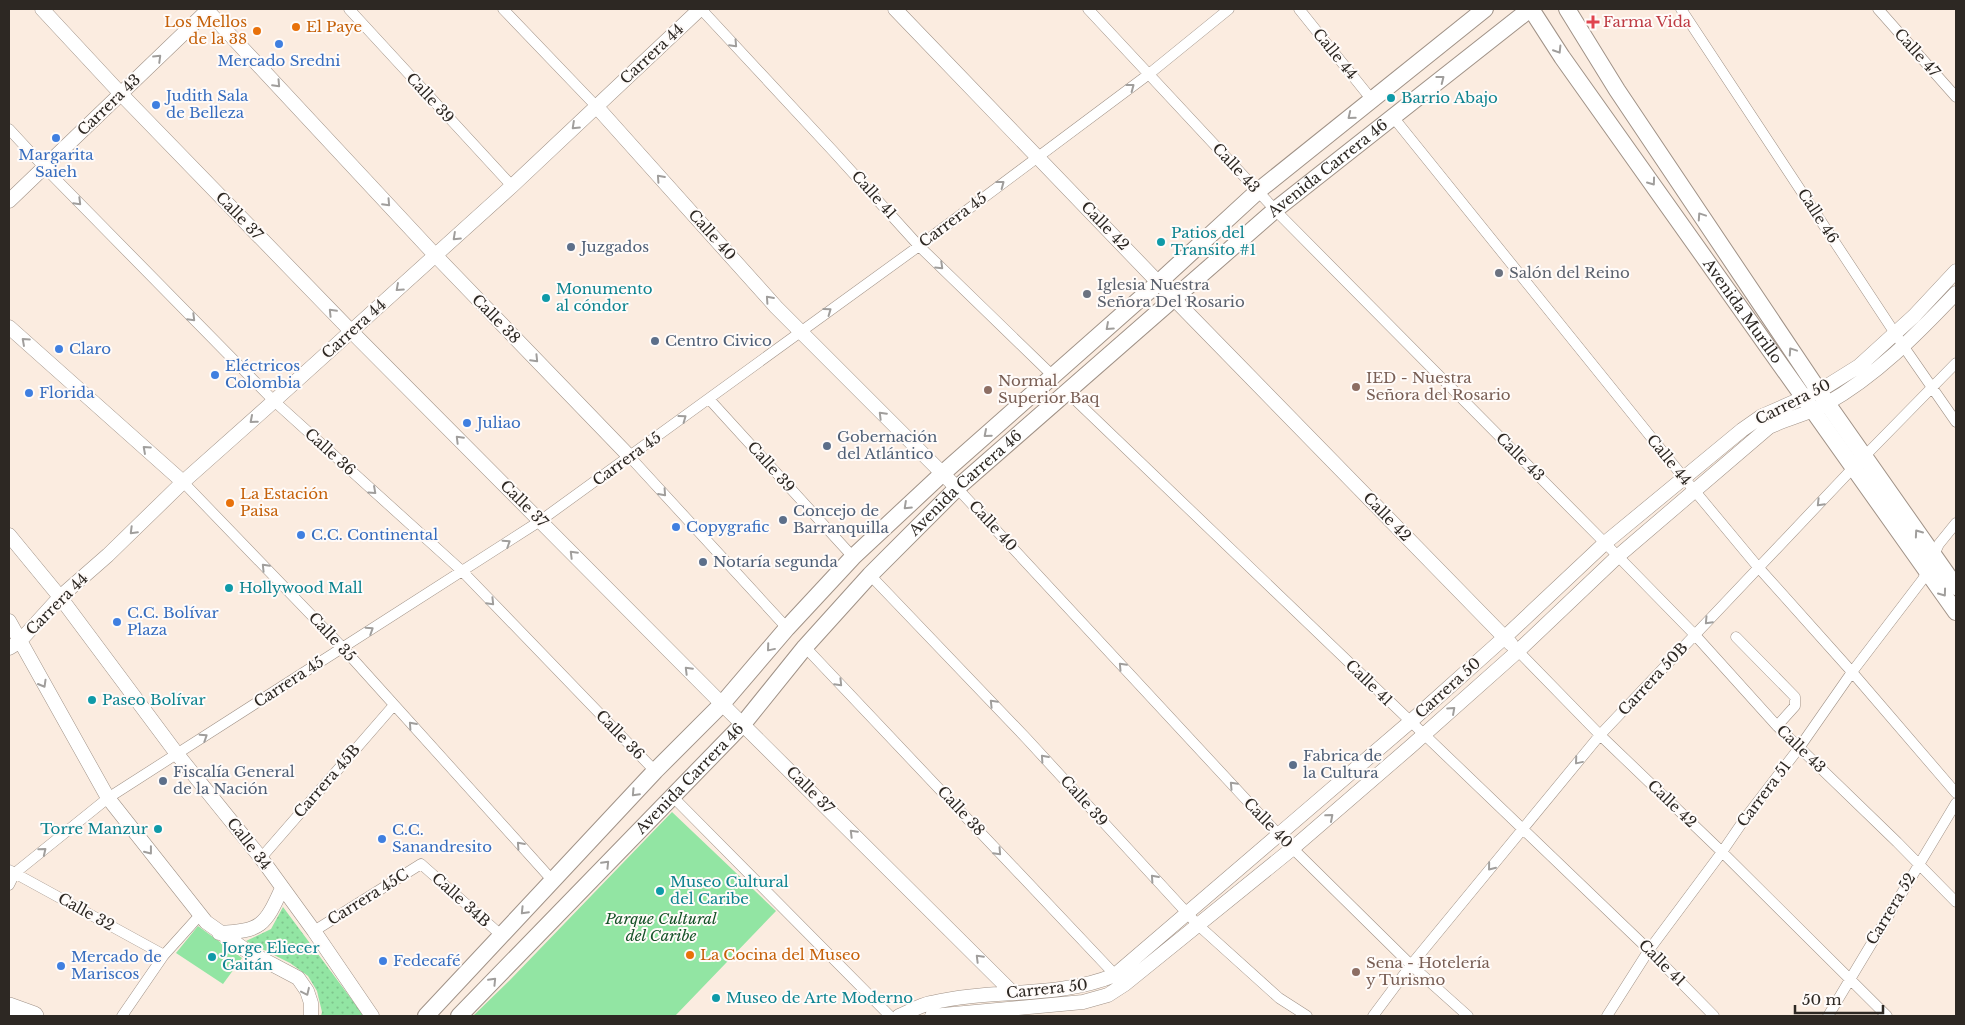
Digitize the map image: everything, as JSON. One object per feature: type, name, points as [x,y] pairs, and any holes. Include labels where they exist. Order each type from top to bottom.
[{"type":"highway","points":[[9,1007],[34,1016]]},
{"type":"main road","name":"Avenida Carrera 46","points":[[426,1016],[655,771],[722,704],[787,628],[853,557],[943,473],[1158,283],[1258,191],[1485,9]]},
{"type":"main road","name":"Avenida Carrera 46","points":[[459,1016],[743,724],[805,647],[870,575],[957,488],[1275,210],[1530,9]]},
{"type":"main road","name":"Avenida Murillo","points":[[1530,9],[1562,57],[1816,400],[1930,562],[1956,612]]},
{"type":"main road","name":"Avenida Murillo","points":[[1567,9],[1816,400]]},
{"type":"main road","name":"Avenida Murillo","points":[[1930,562],[1956,587]]},
{"type":"street","name":"Calle 37","points":[[42,9],[121,94],[351,331],[722,704],[1013,992]]},
{"type":"street","name":"Carrera 43","points":[[9,201],[208,9]]},
{"type":"street","name":"Calle 38","points":[[208,9],[436,256],[630,457],[750,590],[787,628]]},
{"type":"street","name":"Calle 39","points":[[349,9],[512,186]]},
{"type":"street","name":"Calle 40","points":[[502,9],[596,106],[800,332],[921,454],[943,473],[1278,834],[1411,965],[1468,1016]]},
{"type":"street","name":"Carrera 44","points":[[14,645],[60,597],[108,555],[183,482],[436,256],[700,9]]},
{"type":"street","name":"Calle 41","points":[[700,9],[834,151],[919,246],[1053,376]]},
{"type":"street","name":"Calle 42","points":[[895,9],[1158,283],[1600,735],[1722,852],[1848,980],[1887,1016]]},
{"type":"street","name":"Calle 43","points":[[1088,9],[1275,210],[1605,543],[1777,726],[1956,902]]},
{"type":"street","name":"Carrera 45","points":[[9,885],[12,872],[108,798],[462,572],[540,521],[630,457],[1038,157],[1148,74],[1229,9]]},
{"type":"street","name":"Calle 44","points":[[1299,9],[1372,100]]},
{"type":"street","name":"Calle 46","points":[[1681,9],[1956,422]]},
{"type":"street","name":"Calle 47","points":[[1878,9],[1956,97]]},
{"type":"street","name":"Calle 44","points":[[1393,117],[1695,492],[1758,567],[1852,672],[1956,793]]},
{"type":"street","name":"Calle 36","points":[[9,128],[45,168],[274,402],[462,572],[655,771]]},
{"type":"street","name":"Carrera 50","points":[[899,1016],[930,1003],[1013,992],[1073,988],[1119,980],[1198,925],[1424,736],[1518,651],[1617,557],[1769,427],[1788,418],[1816,400],[1859,366],[1896,333],[1956,272]]},
{"type":"street","name":"Carrera 50","points":[[932,1016],[1083,1002],[1108,995],[1119,980],[1187,914],[1410,722],[1505,637],[1605,543],[1742,430],[1762,416],[1816,400],[1866,377],[1904,346],[1956,293]]},
{"type":"street","name":"Calle 35","points":[[9,326],[183,482],[343,648],[553,882]]},
{"type":"street","name":"Carrera 50B","points":[[1373,1016],[1411,965],[1600,735],[1758,567],[1956,363]]},
{"type":"street","name":"Calle 41","points":[[1066,392],[1649,950],[1714,1016]]},
{"type":"street","name":"Calle 39","points":[[709,399],[853,557]]},
{"type":"street","name":"Carrera 51","points":[[1607,1016],[1649,950],[1799,748],[1852,672],[1923,579],[1939,544],[1956,524]]},
{"type":"street","name":"Calle 34","points":[[9,534],[60,597],[177,754],[260,858],[314,931],[372,1016]]},
{"type":"street","name":"Calle 39","points":[[870,575],[1026,738],[1187,914],[1279,998],[1307,1016]]},
{"type":"street","points":[[9,621],[14,645],[108,798],[200,914],[219,933],[247,951],[298,978],[307,991],[311,1004],[311,1016]]},
{"type":"street","points":[[1736,637],[1795,697],[1795,706],[1777,726]]},
{"type":"street","name":"Calle 38","points":[[805,647],[1119,980]]},
{"type":"street","name":"Carrera 45B","points":[[260,858],[394,705]]},
{"type":"street","points":[[672,796],[890,1016]]},
{"type":"street","name":"Carrera 52","points":[[1828,1016],[1956,803]]},
{"type":"street","name":"Carrera 45C","points":[[314,931],[421,864]]},
{"type":"street","name":"Calle 34B","points":[[421,864],[501,935]]},
{"type":"street","name":"Calle 32","points":[[12,872],[164,955]]},
{"type":"street","points":[[219,933],[246,932],[261,924],[274,907],[282,888]]},
{"type":"street","points":[[122,1016],[164,955],[200,914]]},
{"type":"green space","name":"Parque Cultural del Caribe","points":[[672,812],[776,911],[675,1016],[473,1016],[510,980]]},
{"type":"green space","points":[[283,907],[364,1016],[321,1016],[322,1012],[317,991],[308,976],[290,963],[246,941],[271,929]]},
{"type":"green space","points":[[198,926],[242,958],[223,984],[176,953]]},
{"type":"place","name":"Farma Vida","points":[[1593,22]]},
{"type":"place","name":"El Paye","points":[[296,27]]},
{"type":"place","name":"Los Mellos de la 38","points":[[257,31]]},
{"type":"place","name":"Mercado Sredni","points":[[279,44]]},
{"type":"place","name":"Barrio Abajo","points":[[1391,98]]},
{"type":"place","name":"Judith Sala de Belleza","points":[[156,105]]},
{"type":"place","name":"Margarita Saieh","points":[[56,138]]},
{"type":"place","name":"Patios del Transito #1","points":[[1161,242]]},
{"type":"place","name":"Juzgados","points":[[571,247]]},
{"type":"place","name":"Salón del Reino","points":[[1499,273]]},
{"type":"place","name":"Iglesia Nuestra Señora Del Rosario","points":[[1087,294]]},
{"type":"place","name":"Monumento al cóndor","points":[[546,298]]},
{"type":"place","name":"Centro Civico","points":[[655,341]]},
{"type":"place","name":"Claro","points":[[59,349]]},
{"type":"place","name":"Eléctricos Colombia","points":[[215,375]]},
{"type":"place","name":"IED - Nuestra Señora del Rosario","points":[[1356,387]]},
{"type":"place","name":"Normal Superior Baq","points":[[988,390]]},
{"type":"place","name":"Florida","points":[[29,393]]},
{"type":"place","name":"Juliao","points":[[467,423]]},
{"type":"place","name":"Gobernación del Atlántico","points":[[827,446]]},
{"type":"place","name":"La Estación Paisa","points":[[230,503]]},
{"type":"place","name":"Concejo de Barranquilla","points":[[783,520]]},
{"type":"place","name":"Copygrafic","points":[[676,527]]},
{"type":"place","name":"C.C. Continental","points":[[301,535]]},
{"type":"place","name":"Notaría segunda","points":[[703,562]]},
{"type":"place","name":"Hollywood Mall","points":[[229,588]]},
{"type":"place","name":"C.C. Bolívar Plaza","points":[[117,622]]},
{"type":"place","name":"Paseo Bolívar","points":[[92,700]]},
{"type":"place","name":"Fabrica de la Cultura","points":[[1293,765]]},
{"type":"place","name":"Fiscalía General de la Nación","points":[[163,781]]},
{"type":"place","name":"Torre Manzur","points":[[158,829]]},
{"type":"place","name":"C.C. Sanandresito","points":[[382,839]]},
{"type":"place","name":"Museo Cultural del Caribe","points":[[660,891]]},
{"type":"place","name":"La Cocina del Museo","points":[[690,955]]},
{"type":"place","name":"Jorge Eliecer Gaitán","points":[[212,957]]},
{"type":"place","name":"Fedecafé","points":[[383,961]]},
{"type":"place","name":"Mercado de Mariscos","points":[[61,966]]},
{"type":"place","name":"Sena - Hotelería y Turismo","points":[[1356,972]]},
{"type":"place","name":"Museo de Arte Moderno","points":[[716,998]]}]
